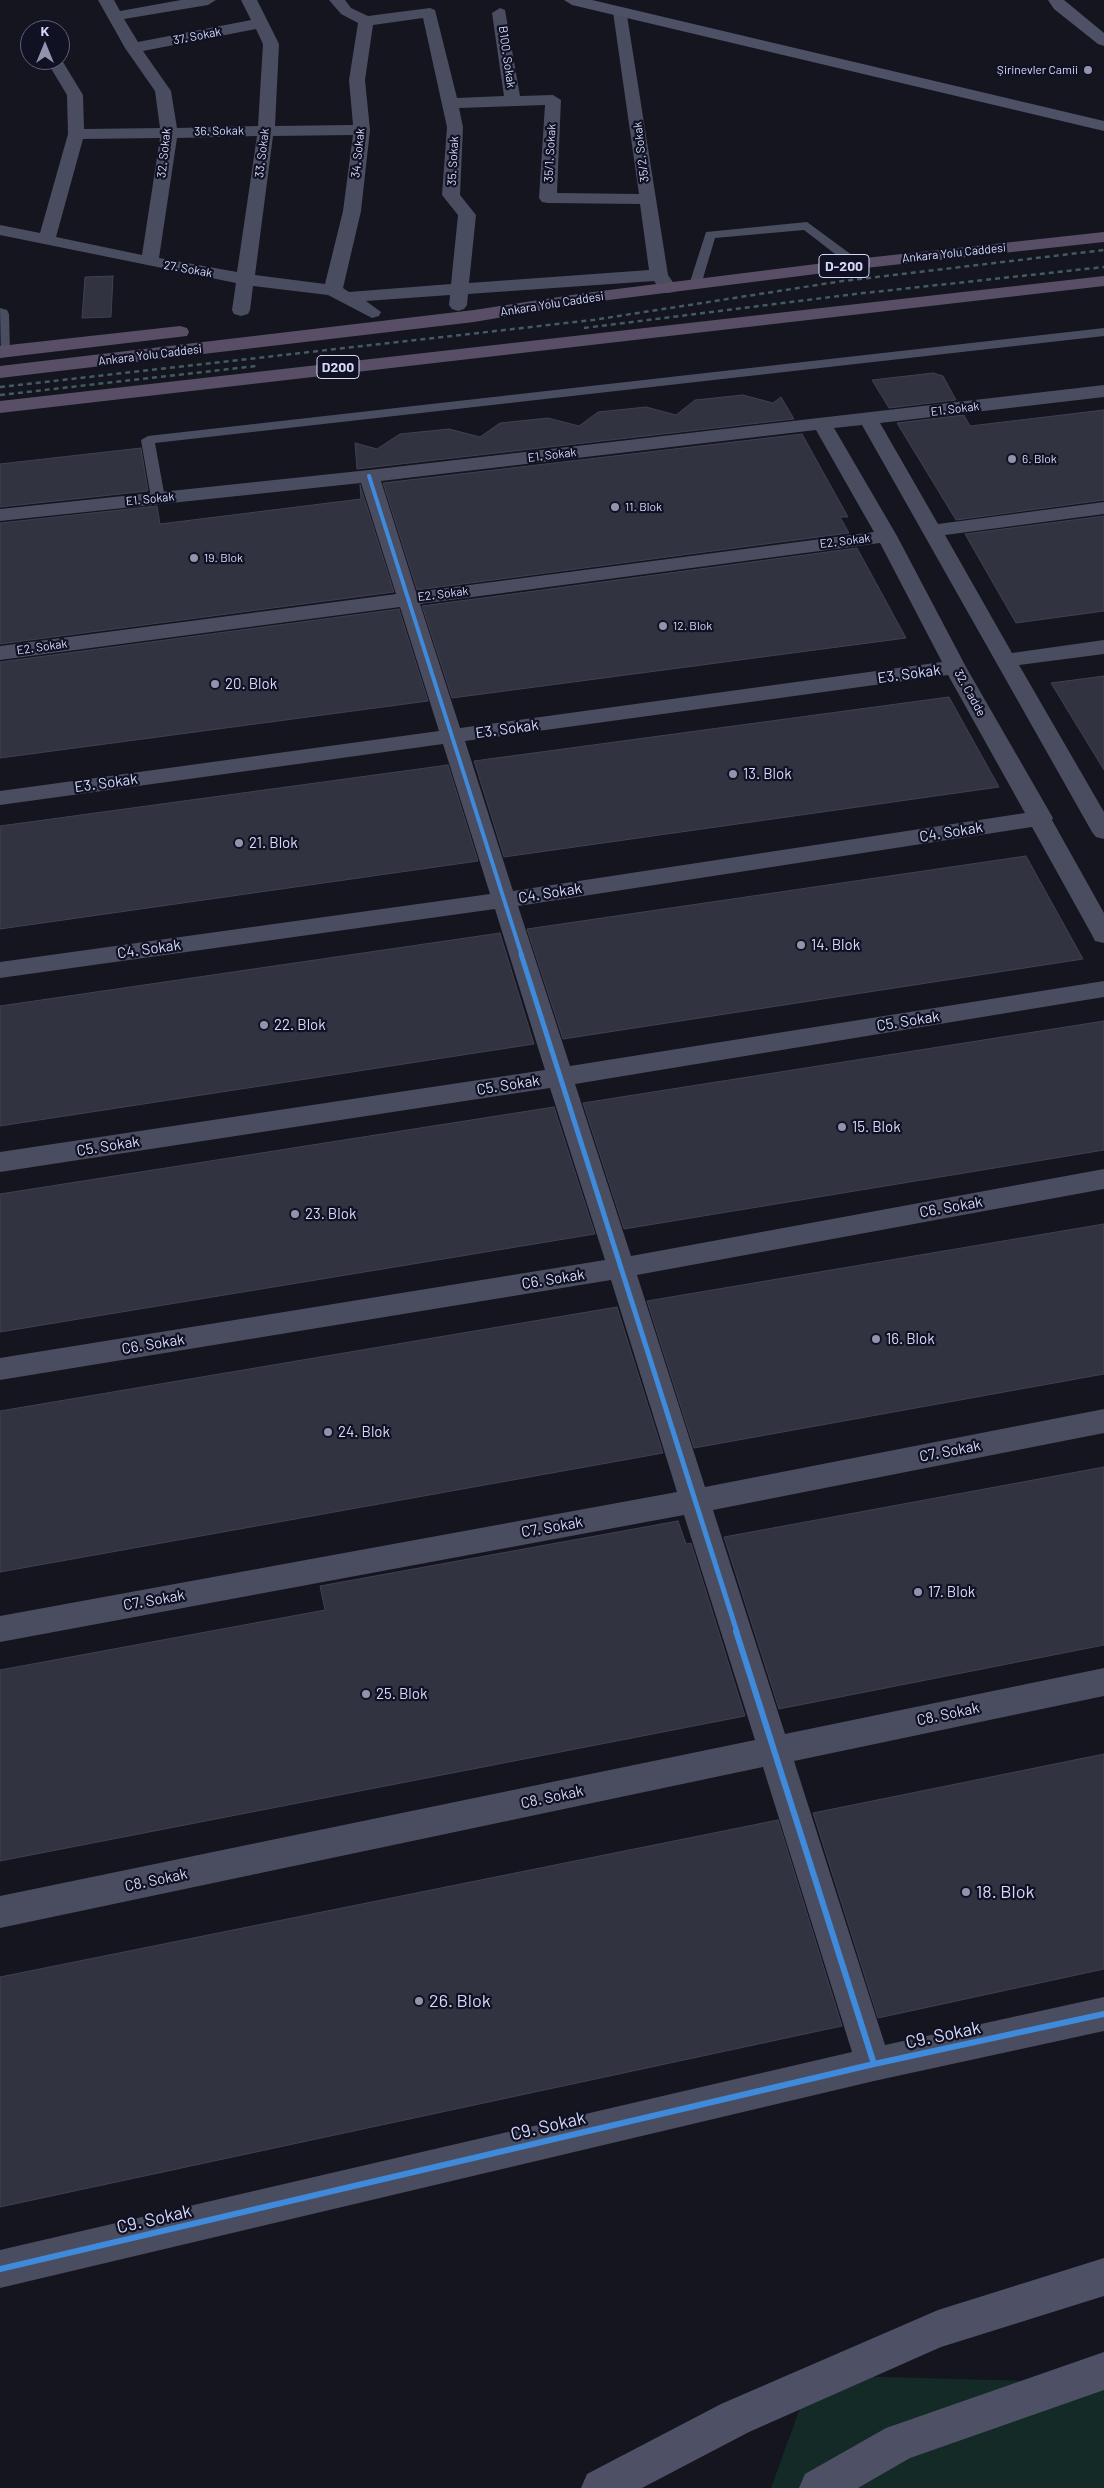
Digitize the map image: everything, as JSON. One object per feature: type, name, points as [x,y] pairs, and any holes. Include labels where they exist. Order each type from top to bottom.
[{"type":"highway","name":"Ankara Yolu Caddesi","points":[[0,372],[474,316],[585,298],[664,282],[695,285],[856,264],[1104,237]]},
{"type":"highway","points":[[0,421],[377,376],[676,329],[1104,281]]},
{"type":"highway","points":[[273,322],[372,312],[459,297],[585,298]]},
{"type":"highway","points":[[238,318],[253,324]]},
{"type":"highway","name":"D200","points":[[0,406],[676,329]]},
{"type":"highway","points":[[1,352],[195,330]]},
{"type":"main road","points":[[572,0],[623,6],[1104,112]]},
{"type":"main road","points":[[1056,0],[1059,6],[1104,41]]},
{"type":"main road","points":[[623,6],[1104,126]]},
{"type":"main road","points":[[601,2488],[735,2418],[938,2329],[1104,2276]]},
{"type":"main road","points":[[820,2488],[900,2442],[1104,2371]]},
{"type":"street","name":"32. Sokak","points":[[106,0],[132,48],[163,91],[169,132],[150,262]]},
{"type":"street","points":[[115,16],[208,0]]},
{"type":"street","name":"33. Sokak","points":[[238,318],[266,130],[271,44],[249,0]]},
{"type":"street","points":[[337,0],[346,12],[366,21]]},
{"type":"street","name":"35. Sokak","points":[[366,21],[426,6],[455,127],[451,195],[466,215],[459,297]]},
{"type":"street","name":"35/2. Sokak","points":[[623,6],[646,199],[664,282]]},
{"type":"street","name":"B100. Sokak","points":[[500,13],[513,101]]},
{"type":"street","name":"34. Sokak","points":[[333,290],[352,211],[362,130],[357,80],[366,21]]},
{"type":"street","name":"37. Sokak","points":[[132,48],[261,23]]},
{"type":"street","points":[[47,239],[76,134],[75,95],[60,70]]},
{"type":"street","name":"35/1. Sokak","points":[[513,101],[553,100],[548,198],[646,199]]},
{"type":"street","points":[[449,103],[513,101]]},
{"type":"street","name":"36. Sokak","points":[[76,134],[362,130]]},
{"type":"street","name":"27. Sokak","points":[[0,230],[150,262],[244,279],[333,290],[349,297],[372,312]]},
{"type":"street","points":[[349,297],[459,297],[664,282]]},
{"type":"street","points":[[0,314],[1,352]]},
{"type":"street","name":"E1. Sokak","points":[[0,515],[369,476],[1104,391]]},
{"type":"street","points":[[868,419],[930,530],[1098,810],[1104,832]]},
{"type":"street","name":"32. Cadde","points":[[822,424],[887,536],[955,668],[1041,818],[1104,935]]},
{"type":"street","points":[[369,476],[874,2064]]},
{"type":"street","points":[[930,530],[1104,508]]},
{"type":"street","name":"E2. Sokak","points":[[0,652],[887,536]]},
{"type":"street","points":[[1007,660],[1104,647]]},
{"type":"street","name":"E3. Sokak","points":[[0,798],[955,668]]},
{"type":"street","name":"C4. Sokak","points":[[0,970],[504,900],[1041,818]]},
{"type":"street","name":"C5. Sokak","points":[[0,1162],[560,1077],[1104,989]]},
{"type":"street","name":"C6. Sokak","points":[[0,1369],[620,1268],[1104,1180]]},
{"type":"street","name":"C7. Sokak","points":[[0,1629],[695,1501],[1104,1421]]},
{"type":"street","name":"C8. Sokak","points":[[0,1912],[1104,1682]]},
{"type":"street","name":"C9. Sokak","points":[[0,2269],[874,2064],[1104,2014]]},
{"type":"lane","points":[[695,285],[710,235],[807,226],[856,264]]},
{"type":"lane","points":[[158,498],[148,440],[1104,332]]},
{"type":"green space","points":[[812,2375],[1104,2383],[1104,2488],[771,2488]]},
{"type":"building","points":[[113,276],[111,317],[82,318],[85,277]]},
{"type":"building","points":[[933,373],[943,376],[956,400],[889,408],[872,380]]},
{"type":"building","points":[[743,395],[773,403],[781,397],[794,419],[357,469],[355,443],[377,449],[400,434],[449,429],[480,437],[500,423],[548,418],[579,426],[598,412],[646,407],[676,415],[695,400]]},
{"type":"building","name":"6. Blok","points":[[1104,410],[1104,500],[956,520],[897,423],[964,415],[970,426]]},
{"type":"building","name":"11. Blok","points":[[802,434],[848,517],[840,517],[849,533],[417,590],[383,483]]},
{"type":"building","points":[[141,448],[148,491],[0,507],[0,464]]},
{"type":"building","name":"19. Blok","points":[[360,485],[394,592],[0,644],[0,523],[157,506],[160,524],[361,499]]},
{"type":"building","points":[[1104,516],[1104,611],[1016,623],[965,534]]},
{"type":"building","name":"12. Blok","points":[[857,548],[906,638],[452,698],[422,606]]},
{"type":"building","name":"20. Blok","points":[[399,609],[428,701],[0,758],[0,662]]},
{"type":"building","points":[[1104,676],[1104,770],[1051,683]]},
{"type":"building","name":"13. Blok","points":[[949,697],[999,787],[504,857],[474,761]]},
{"type":"building","name":"21. Blok","points":[[448,765],[478,861],[0,929],[0,826]]},
{"type":"building","name":"14. Blok","points":[[1026,856],[1083,959],[563,1039],[527,929]]},
{"type":"building","name":"22. Blok","points":[[500,933],[534,1044],[0,1126],[0,1006]]},
{"type":"building","name":"15. Blok","points":[[1104,1021],[1104,1150],[624,1229],[583,1103]]},
{"type":"building","name":"23. Blok","points":[[554,1107],[595,1234],[0,1332],[0,1194]]},
{"type":"building","name":"16. Blok","points":[[1104,1224],[1104,1374],[694,1448],[647,1301]]},
{"type":"building","name":"24. Blok","points":[[617,1307],[663,1453],[0,1572],[0,1411]]},
{"type":"building","name":"17. Blok","points":[[1104,1467],[1104,1645],[779,1709],[724,1537]]},
{"type":"building","name":"25. Blok","points":[[678,1521],[686,1544],[691,1543],[745,1716],[0,1861],[0,1670],[325,1610],[320,1586]]},
{"type":"building","name":"18. Blok","points":[[1104,1754],[1104,1969],[878,2018],[813,1813]]},
{"type":"building","name":"26. Blok","points":[[778,1820],[842,2026],[0,2207],[0,1977]]},
{"type":"railway","points":[[0,387],[593,320],[843,281],[1104,250]]},
{"type":"railway","points":[[584,328],[855,294],[1104,267]]},
{"type":"railway","points":[[0,395],[256,366]]},
{"type":"cycle path","points":[[369,476],[874,2064]]},
{"type":"cycle path","points":[[0,2269],[874,2064],[1104,2014]]},
{"type":"place","name":"Şirinevler Camii","points":[[1088,70]]},
{"type":"place","name":"6. Blok","points":[[1012,459]]},
{"type":"place","name":"11. Blok","points":[[615,507]]},
{"type":"place","name":"19. Blok","points":[[194,558]]},
{"type":"place","name":"12. Blok","points":[[663,626]]},
{"type":"place","name":"20. Blok","points":[[215,684]]},
{"type":"place","name":"13. Blok","points":[[733,774]]},
{"type":"place","name":"21. Blok","points":[[239,843]]},
{"type":"place","name":"14. Blok","points":[[801,945]]},
{"type":"place","name":"22. Blok","points":[[264,1025]]},
{"type":"place","name":"15. Blok","points":[[842,1127]]},
{"type":"place","name":"23. Blok","points":[[295,1214]]},
{"type":"place","name":"16. Blok","points":[[876,1339]]},
{"type":"place","name":"24. Blok","points":[[328,1432]]},
{"type":"place","name":"17. Blok","points":[[918,1592]]},
{"type":"place","name":"25. Blok","points":[[366,1694]]},
{"type":"place","name":"18. Blok","points":[[966,1892]]},
{"type":"place","name":"26. Blok","points":[[419,2001]]}]
